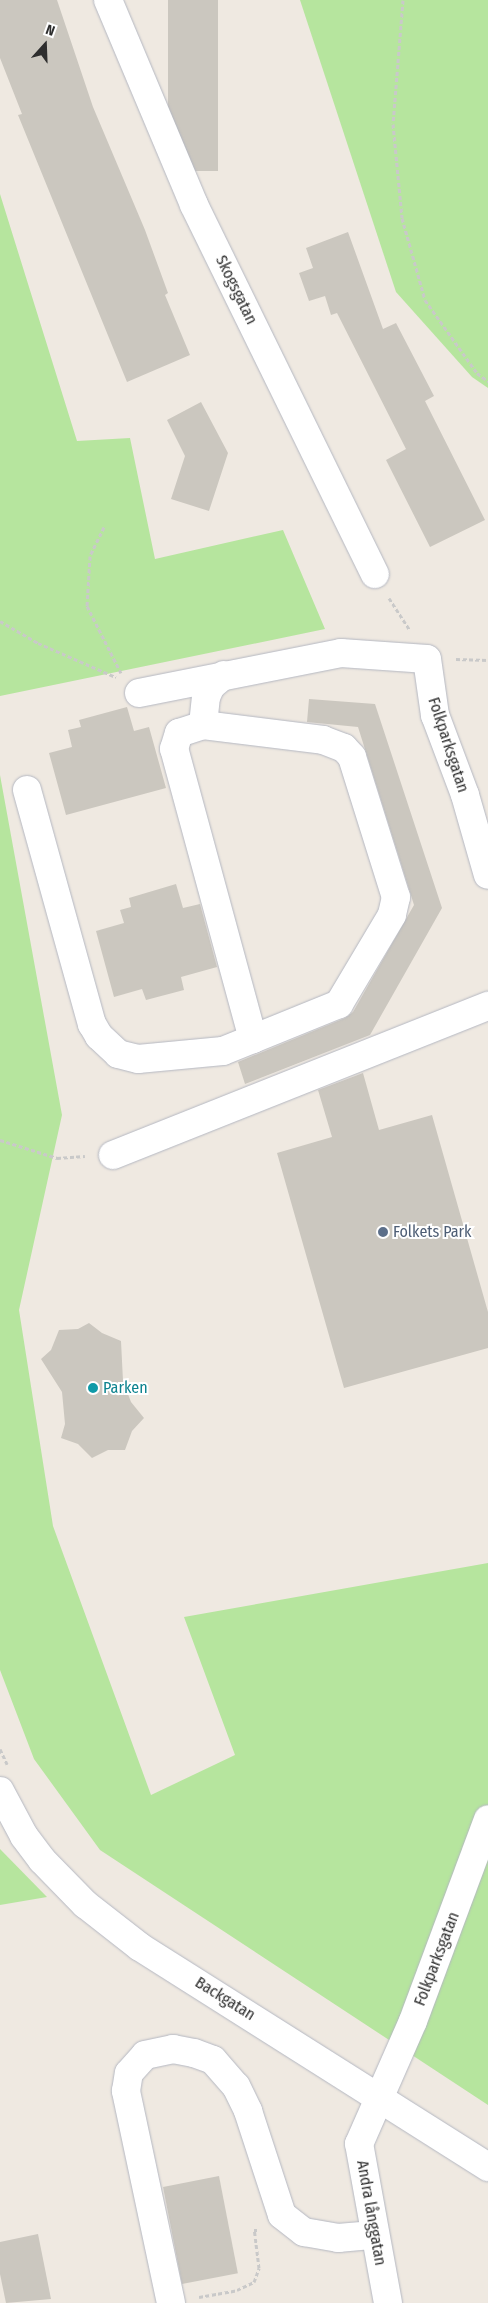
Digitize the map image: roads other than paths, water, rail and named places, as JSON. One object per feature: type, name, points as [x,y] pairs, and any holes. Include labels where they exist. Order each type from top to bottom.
[{"type":"street","name":"Skogsgatan","points":[[108,0],[194,205],[375,574]]},
{"type":"street","name":"Folkparksgatan","points":[[224,675],[341,653],[427,658],[436,715],[464,796],[488,875]]},
{"type":"street","points":[[139,693],[224,675]]},
{"type":"street","points":[[203,726],[206,697],[211,686],[224,675]]},
{"type":"street","points":[[27,790],[92,1024],[98,1036],[118,1054],[138,1059],[224,1051],[339,1004],[392,915],[396,897],[352,757],[344,748],[323,740],[203,726],[179,733],[174,749],[253,1039]]},
{"type":"street","points":[[113,1155],[488,1006]]},
{"type":"street","name":"Backgatan","points":[[0,1791],[24,1836],[62,1882],[85,1904],[140,1947],[381,2097],[488,2167]]},
{"type":"street","name":"Folkparksgatan","points":[[381,2097],[456,1911],[488,1819]]},
{"type":"street","points":[[171,2303],[126,2090],[129,2073],[145,2056],[173,2049],[194,2053],[213,2060],[236,2086],[248,2111],[282,2216],[304,2232],[338,2238],[374,2235]]},
{"type":"street","name":"Andra långgatan","points":[[381,2097],[359,2144],[374,2235],[388,2303]]},
{"type":"place","name":"Folkets Park","points":[[383,1232]]},
{"type":"place","name":"Parken","points":[[93,1388]]}]
